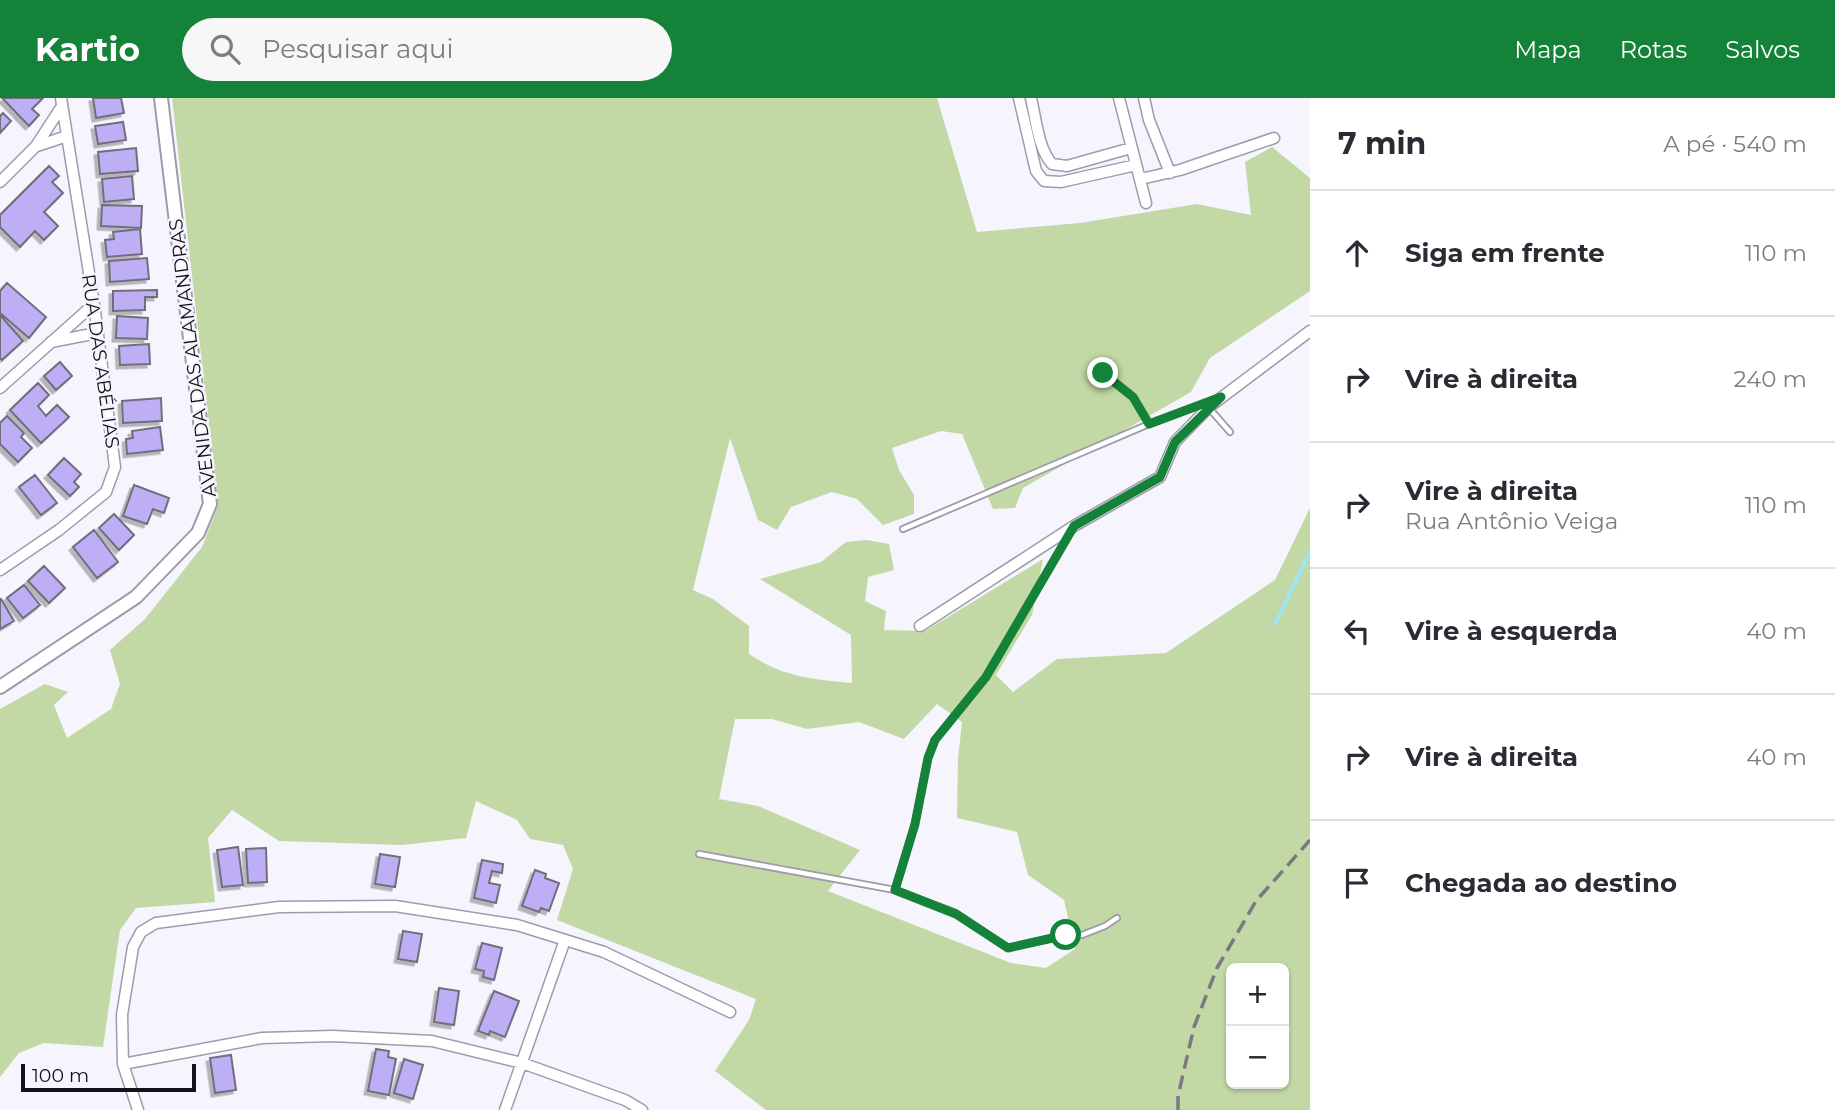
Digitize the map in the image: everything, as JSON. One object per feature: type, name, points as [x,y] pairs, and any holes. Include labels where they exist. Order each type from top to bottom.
[{"type":"street","name":"AVENIDA DAS ALAMANDRAS","points":[[0,687],[136,597],[198,533],[210,504],[161,98]]},
{"type":"street","points":[[1019,98],[1036,171],[1044,181],[1061,182],[1136,165]]},
{"type":"street","points":[[1031,98],[1043,146],[1052,164],[1067,166],[1131,148]]},
{"type":"street","points":[[1119,98],[1146,203]]},
{"type":"street","points":[[1144,98],[1149,120],[1170,173]]},
{"type":"street","points":[[0,182],[36,146],[62,102]]},
{"type":"street","name":"RUA DAS ABÉLIAS","points":[[0,570],[59,530],[106,492],[115,467],[94,304],[62,102]]},
{"type":"street","points":[[36,146],[67,136]]},
{"type":"street","points":[[1140,177],[1170,173],[1273,138]]},
{"type":"street","points":[[0,388],[94,304]]},
{"type":"street","points":[[920,626],[1074,526],[1160,477],[1175,442],[1209,407],[1310,331]]},
{"type":"street","points":[[51,342],[97,333]]},
{"type":"street","points":[[138,1110],[122,1064],[122,1015],[133,947],[141,932],[156,923],[279,907],[394,906],[517,925],[604,952],[730,1012]]},
{"type":"street","points":[[506,1110],[565,940]]},
{"type":"street","points":[[122,1064],[262,1038],[334,1036],[432,1041],[522,1063],[625,1100],[642,1110]]},
{"type":"lane","points":[[1103,373],[1133,397],[1149,424]]},
{"type":"lane","points":[[903,529],[1149,424],[1221,397]]},
{"type":"lane","points":[[1209,407],[1230,432]]},
{"type":"lane","points":[[895,890],[915,824],[928,758],[935,740],[986,677],[1074,526]]},
{"type":"lane","points":[[699,855],[895,890],[956,914],[1008,948],[1066,935],[1082,935],[1117,918]]},
{"type":"green space","points":[[172,98],[937,98],[977,232],[1080,223],[1197,204],[1251,215],[1245,162],[1272,147],[1310,178],[1310,291],[1210,358],[1191,392],[1023,488],[1015,508],[993,509],[962,434],[941,431],[892,448],[899,470],[914,495],[914,514],[883,525],[857,499],[832,492],[791,507],[777,530],[758,520],[730,438],[693,590],[713,599],[749,626],[749,654],[762,662],[798,676],[852,683],[851,635],[760,579],[821,562],[846,542],[867,540],[889,544],[894,570],[868,577],[865,601],[886,611],[884,630],[925,631],[1043,559],[1032,615],[996,675],[1013,692],[1057,659],[1166,653],[1275,580],[1310,508],[1310,1110],[766,1110],[715,1071],[749,1020],[756,999],[557,920],[573,869],[563,845],[530,839],[517,820],[476,801],[466,838],[402,845],[279,841],[232,810],[208,838],[215,902],[136,908],[120,930],[103,1047],[44,1043],[19,1053],[0,1077],[0,709],[45,684],[68,692],[54,705],[67,738],[111,709],[120,684],[110,650],[145,619],[202,547],[218,506]],"holes":[[[937,704],[962,722],[957,818],[1017,832],[1028,875],[1064,900],[1075,949],[1046,968],[1011,963],[828,891],[860,850],[758,806],[719,799],[735,719],[772,719],[807,729],[859,722],[904,739]]]},
{"type":"building","points":[[2,98],[43,98],[32,109],[39,115],[29,126]]},
{"type":"building","points":[[93,98],[121,98],[124,113],[96,118]]},
{"type":"building","points":[[3,113],[11,121],[0,133],[0,116]]},
{"type":"building","points":[[123,122],[126,140],[98,144],[95,126]]},
{"type":"building","points":[[136,148],[138,171],[100,174],[98,152]]},
{"type":"building","points":[[49,166],[59,176],[52,182],[63,193],[44,212],[58,226],[44,240],[35,231],[20,247],[0,227],[0,215]]},
{"type":"building","points":[[132,176],[134,199],[104,202],[102,179]]},
{"type":"building","points":[[102,205],[142,206],[141,228],[101,226]]},
{"type":"building","points":[[140,229],[142,254],[107,257],[105,240],[114,239],[113,232]]},
{"type":"building","points":[[147,258],[149,279],[110,282],[109,261]]},
{"type":"building","points":[[7,283],[46,317],[29,338],[0,313],[0,291]]},
{"type":"building","points":[[157,290],[157,297],[145,297],[145,310],[113,311],[113,291]]},
{"type":"building","points":[[0,315],[23,341],[2,360],[0,358]]},
{"type":"building","points":[[117,316],[148,318],[147,339],[116,338]]},
{"type":"building","points":[[149,344],[150,364],[120,365],[119,346]]},
{"type":"building","points":[[60,362],[72,376],[56,390],[44,376]]},
{"type":"building","points":[[38,383],[49,395],[38,406],[46,416],[57,405],[69,417],[41,443],[10,410]]},
{"type":"building","points":[[161,398],[162,421],[123,423],[122,401]]},
{"type":"building","points":[[7,416],[24,433],[21,437],[32,448],[18,462],[0,444],[0,423]]},
{"type":"building","points":[[160,427],[163,450],[127,454],[126,439],[133,438],[132,431]]},
{"type":"building","points":[[64,458],[81,474],[74,482],[79,487],[70,496],[48,475]]},
{"type":"building","points":[[35,475],[57,503],[41,515],[19,487]]},
{"type":"building","points":[[134,485],[169,498],[164,513],[153,509],[147,524],[123,516]]},
{"type":"building","points":[[114,514],[134,535],[119,550],[99,528]]},
{"type":"building","points":[[94,530],[118,562],[97,578],[73,547]]},
{"type":"building","points":[[44,566],[65,588],[49,603],[28,581]]},
{"type":"building","points":[[24,585],[40,605],[23,618],[7,598]]},
{"type":"building","points":[[0,600],[14,621],[0,629]]},
{"type":"building","points":[[238,847],[243,885],[222,887],[217,850]]},
{"type":"building","points":[[266,848],[267,882],[248,883],[246,849]]},
{"type":"building","points":[[380,854],[400,857],[395,887],[375,884]]},
{"type":"building","points":[[482,860],[503,864],[502,873],[492,871],[489,883],[500,885],[496,903],[474,898]]},
{"type":"building","points":[[535,870],[546,874],[545,878],[559,883],[549,911],[541,908],[539,912],[522,906]]},
{"type":"building","points":[[403,931],[422,934],[417,962],[398,959]]},
{"type":"building","points":[[482,943],[502,948],[494,980],[483,977],[484,971],[475,969]]},
{"type":"building","points":[[439,988],[459,991],[454,1025],[434,1022]]},
{"type":"building","points":[[494,991],[519,1001],[505,1037],[490,1031],[489,1035],[478,1031]]},
{"type":"building","points":[[376,1049],[389,1051],[388,1057],[396,1059],[389,1095],[368,1091]]},
{"type":"building","points":[[231,1055],[236,1090],[215,1093],[210,1058]]},
{"type":"building","points":[[404,1059],[423,1065],[413,1099],[394,1093]]},
{"type":"waterway","points":[[1275,624],[1310,552]]},
{"type":"railway","points":[[1178,1110],[1178,1096],[1194,1027],[1217,968],[1256,901],[1310,840]]},
{"type":"route","points":[[1066,935],[1008,948],[956,914],[895,890],[915,824],[928,758],[935,740],[986,677],[1074,526],[1160,477],[1175,442],[1221,397],[1149,424],[1133,397],[1103,373]]}]
